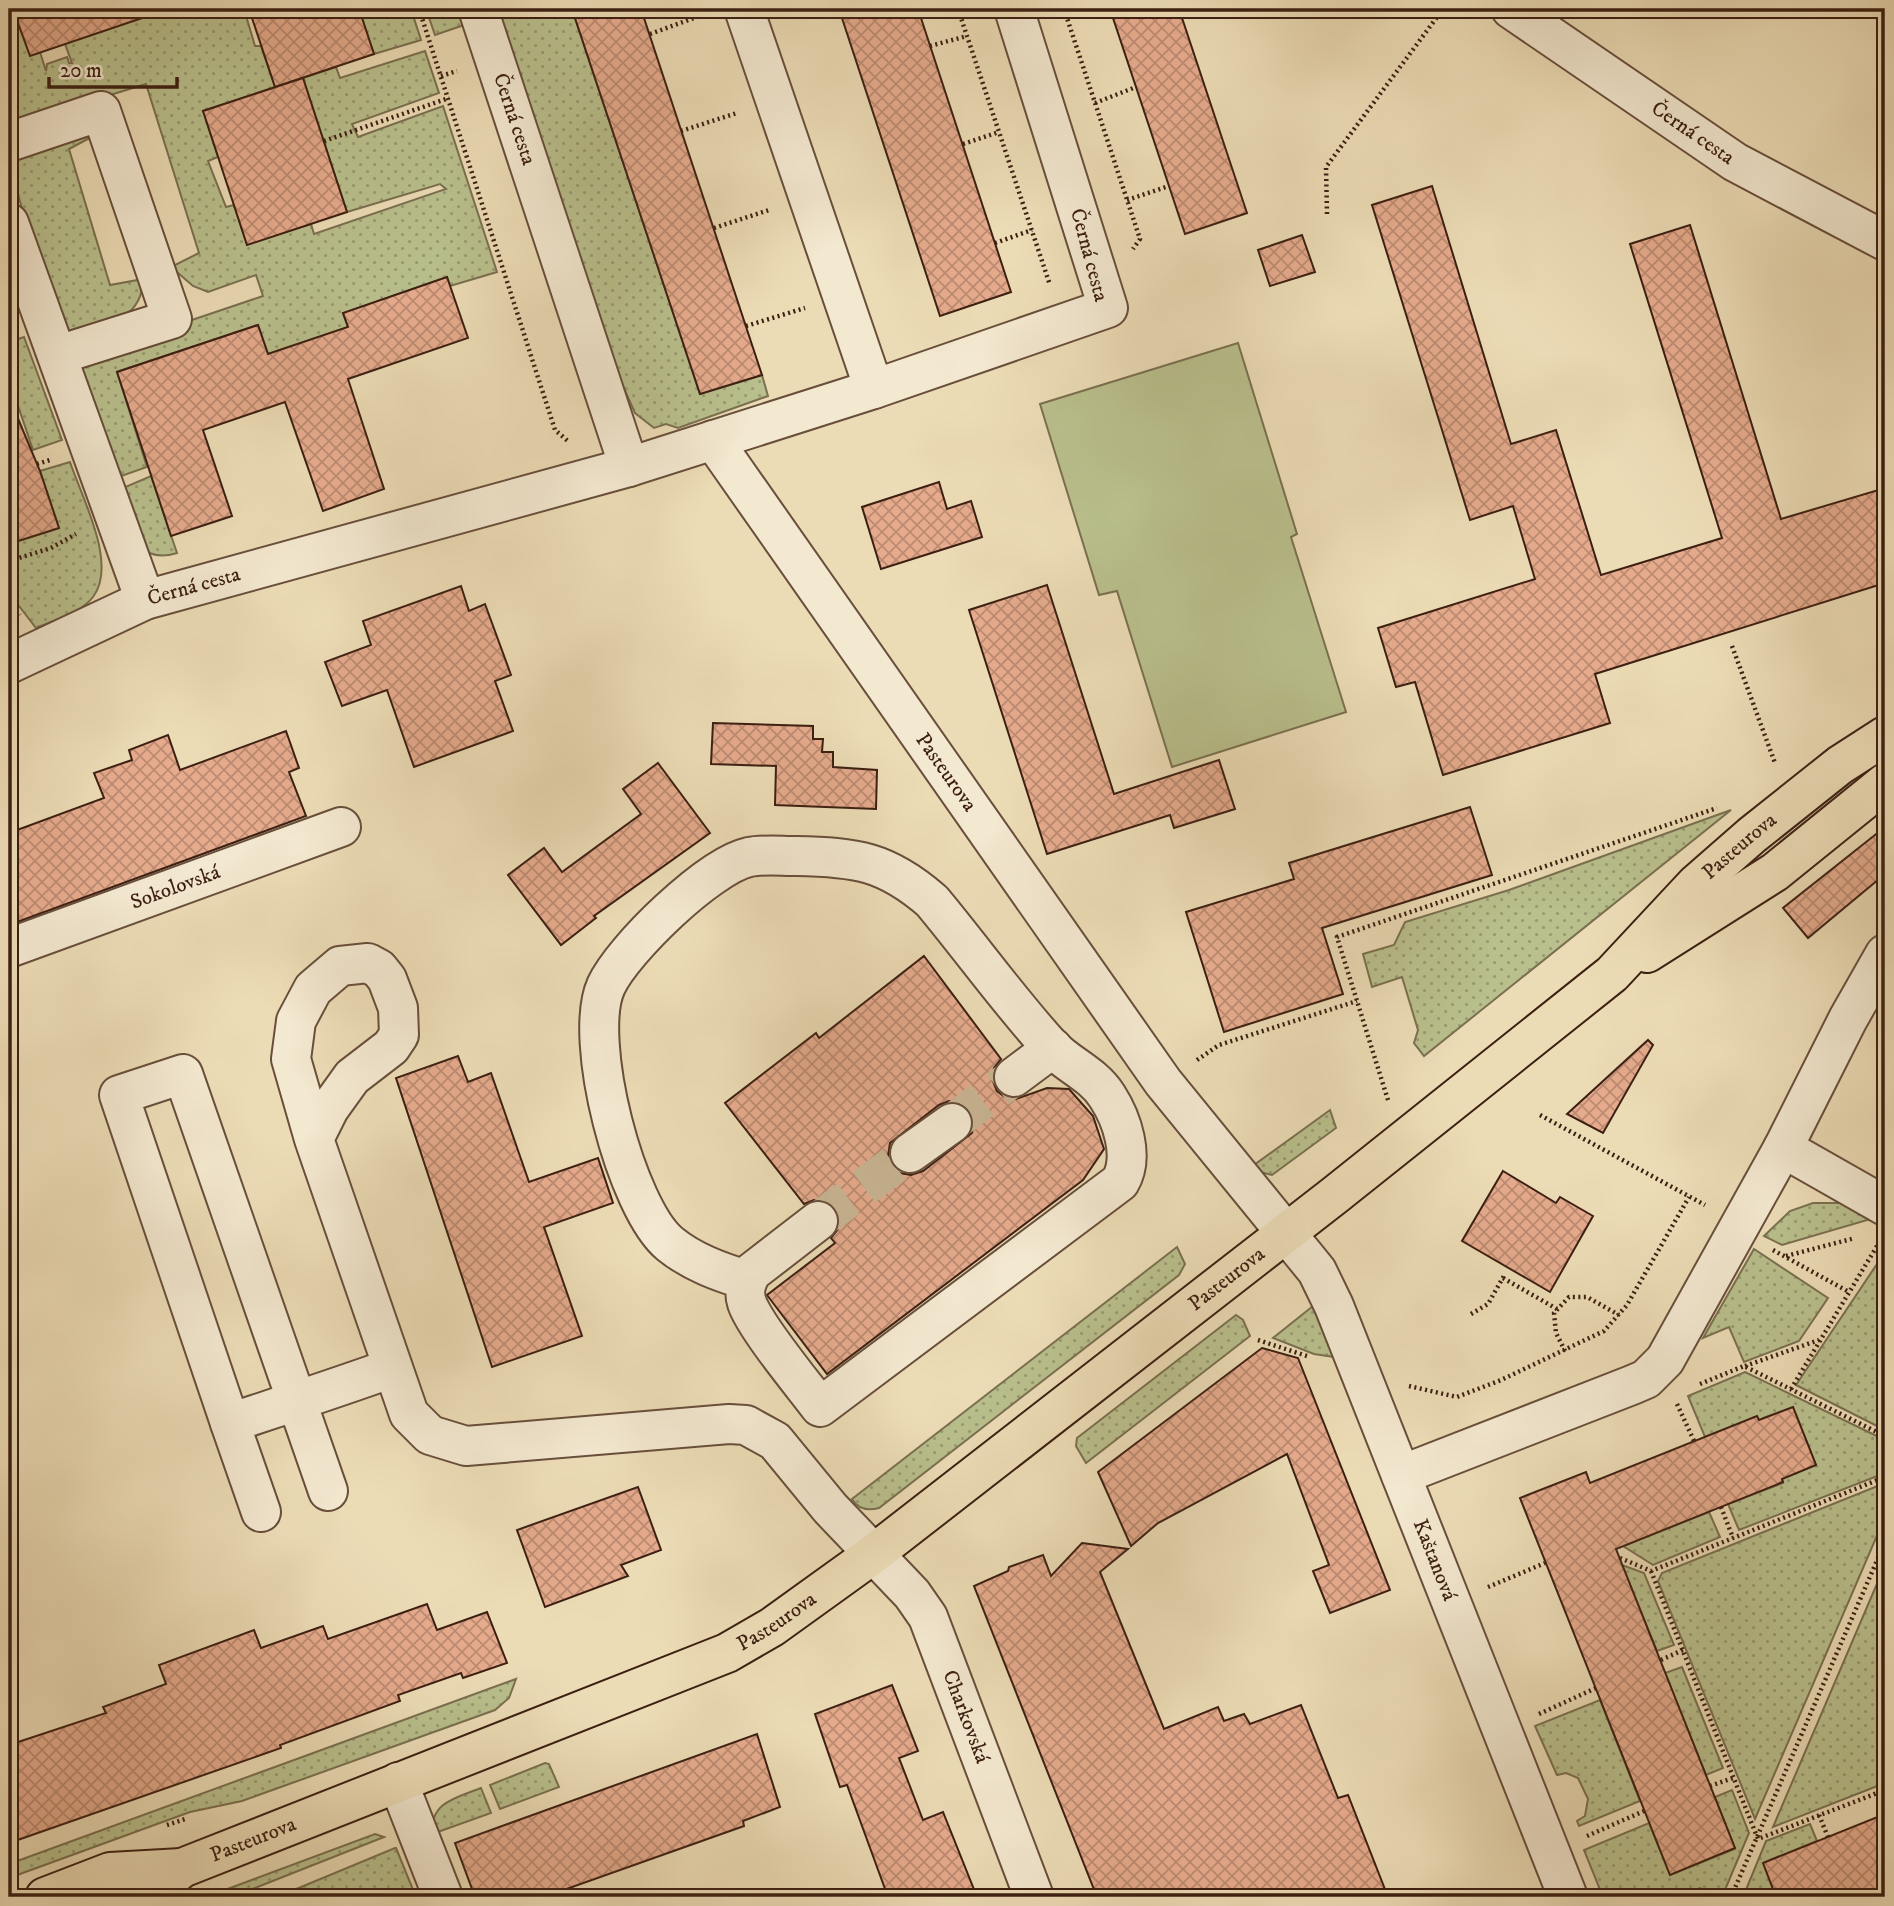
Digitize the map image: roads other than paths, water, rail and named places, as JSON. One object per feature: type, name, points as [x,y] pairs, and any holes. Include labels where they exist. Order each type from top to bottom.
[{"type":"main road","name":"Pasteurova","points":[[1612,974],[1696,884],[1752,835],[1840,765],[1885,736]]},
{"type":"main road","name":"Pasteurova","points":[[183,1868],[727,1653],[772,1627],[872,1555],[1612,974],[1695,926],[1775,872],[1885,783]]},
{"type":"main road","points":[[45,1897],[110,1872],[183,1868]]},
{"type":"main road","points":[[147,1897],[183,1868]]},
{"type":"street","name":"Černá cesta","points":[[478,9],[629,467]]},
{"type":"street","points":[[731,9],[874,389]]},
{"type":"street","name":"Černá cesta","points":[[9,223],[145,600],[629,467],[874,389],[1108,308],[1014,9]]},
{"type":"street","name":"Černá cesta","points":[[1511,9],[1717,150],[1885,241]]},
{"type":"street","points":[[9,142],[101,111],[172,319],[58,355]]},
{"type":"street","name":"Pasteurova","points":[[713,440],[1163,1082],[1286,1232]]},
{"type":"street","points":[[9,664],[145,600]]},
{"type":"street","name":"Sokolovská","points":[[9,948],[341,827]]},
{"type":"street","points":[[746,1280],[716,1270],[670,1244],[643,1209],[604,1087],[598,1021],[605,988],[634,945],[666,914],[731,864],[766,856],[845,857],[869,861],[899,875],[932,901],[1052,1048],[1099,1085],[1116,1114],[1126,1146],[1125,1174],[1120,1182],[820,1407],[752,1313],[745,1292],[746,1280],[765,1260],[818,1221]]},
{"type":"street","points":[[1401,1475],[1570,1410],[1651,1374],[1665,1360],[1783,1148],[1848,1018],[1885,954]]},
{"type":"street","points":[[1014,1077],[1052,1048]]},
{"type":"street","points":[[261,1511],[119,1095],[183,1074],[328,1491]]},
{"type":"street","points":[[910,1153],[951,1123]]},
{"type":"street","name":"Charkovská","points":[[314,1139],[392,1368],[409,1414],[419,1426],[445,1442],[466,1446],[729,1424],[746,1425],[775,1441],[806,1481],[872,1555],[912,1594],[928,1617],[1034,1897]]},
{"type":"street","points":[[1783,1148],[1882,1224]]},
{"type":"street","name":"Kaštanová","points":[[1286,1232],[1323,1282],[1568,1897]]},
{"type":"street","points":[[230,1423],[392,1368]]},
{"type":"street","points":[[398,1782],[443,1897]]},
{"type":"tunnel","points":[[952,1123],[1014,1077]]},
{"type":"tunnel","points":[[818,1221],[910,1153]]}]
